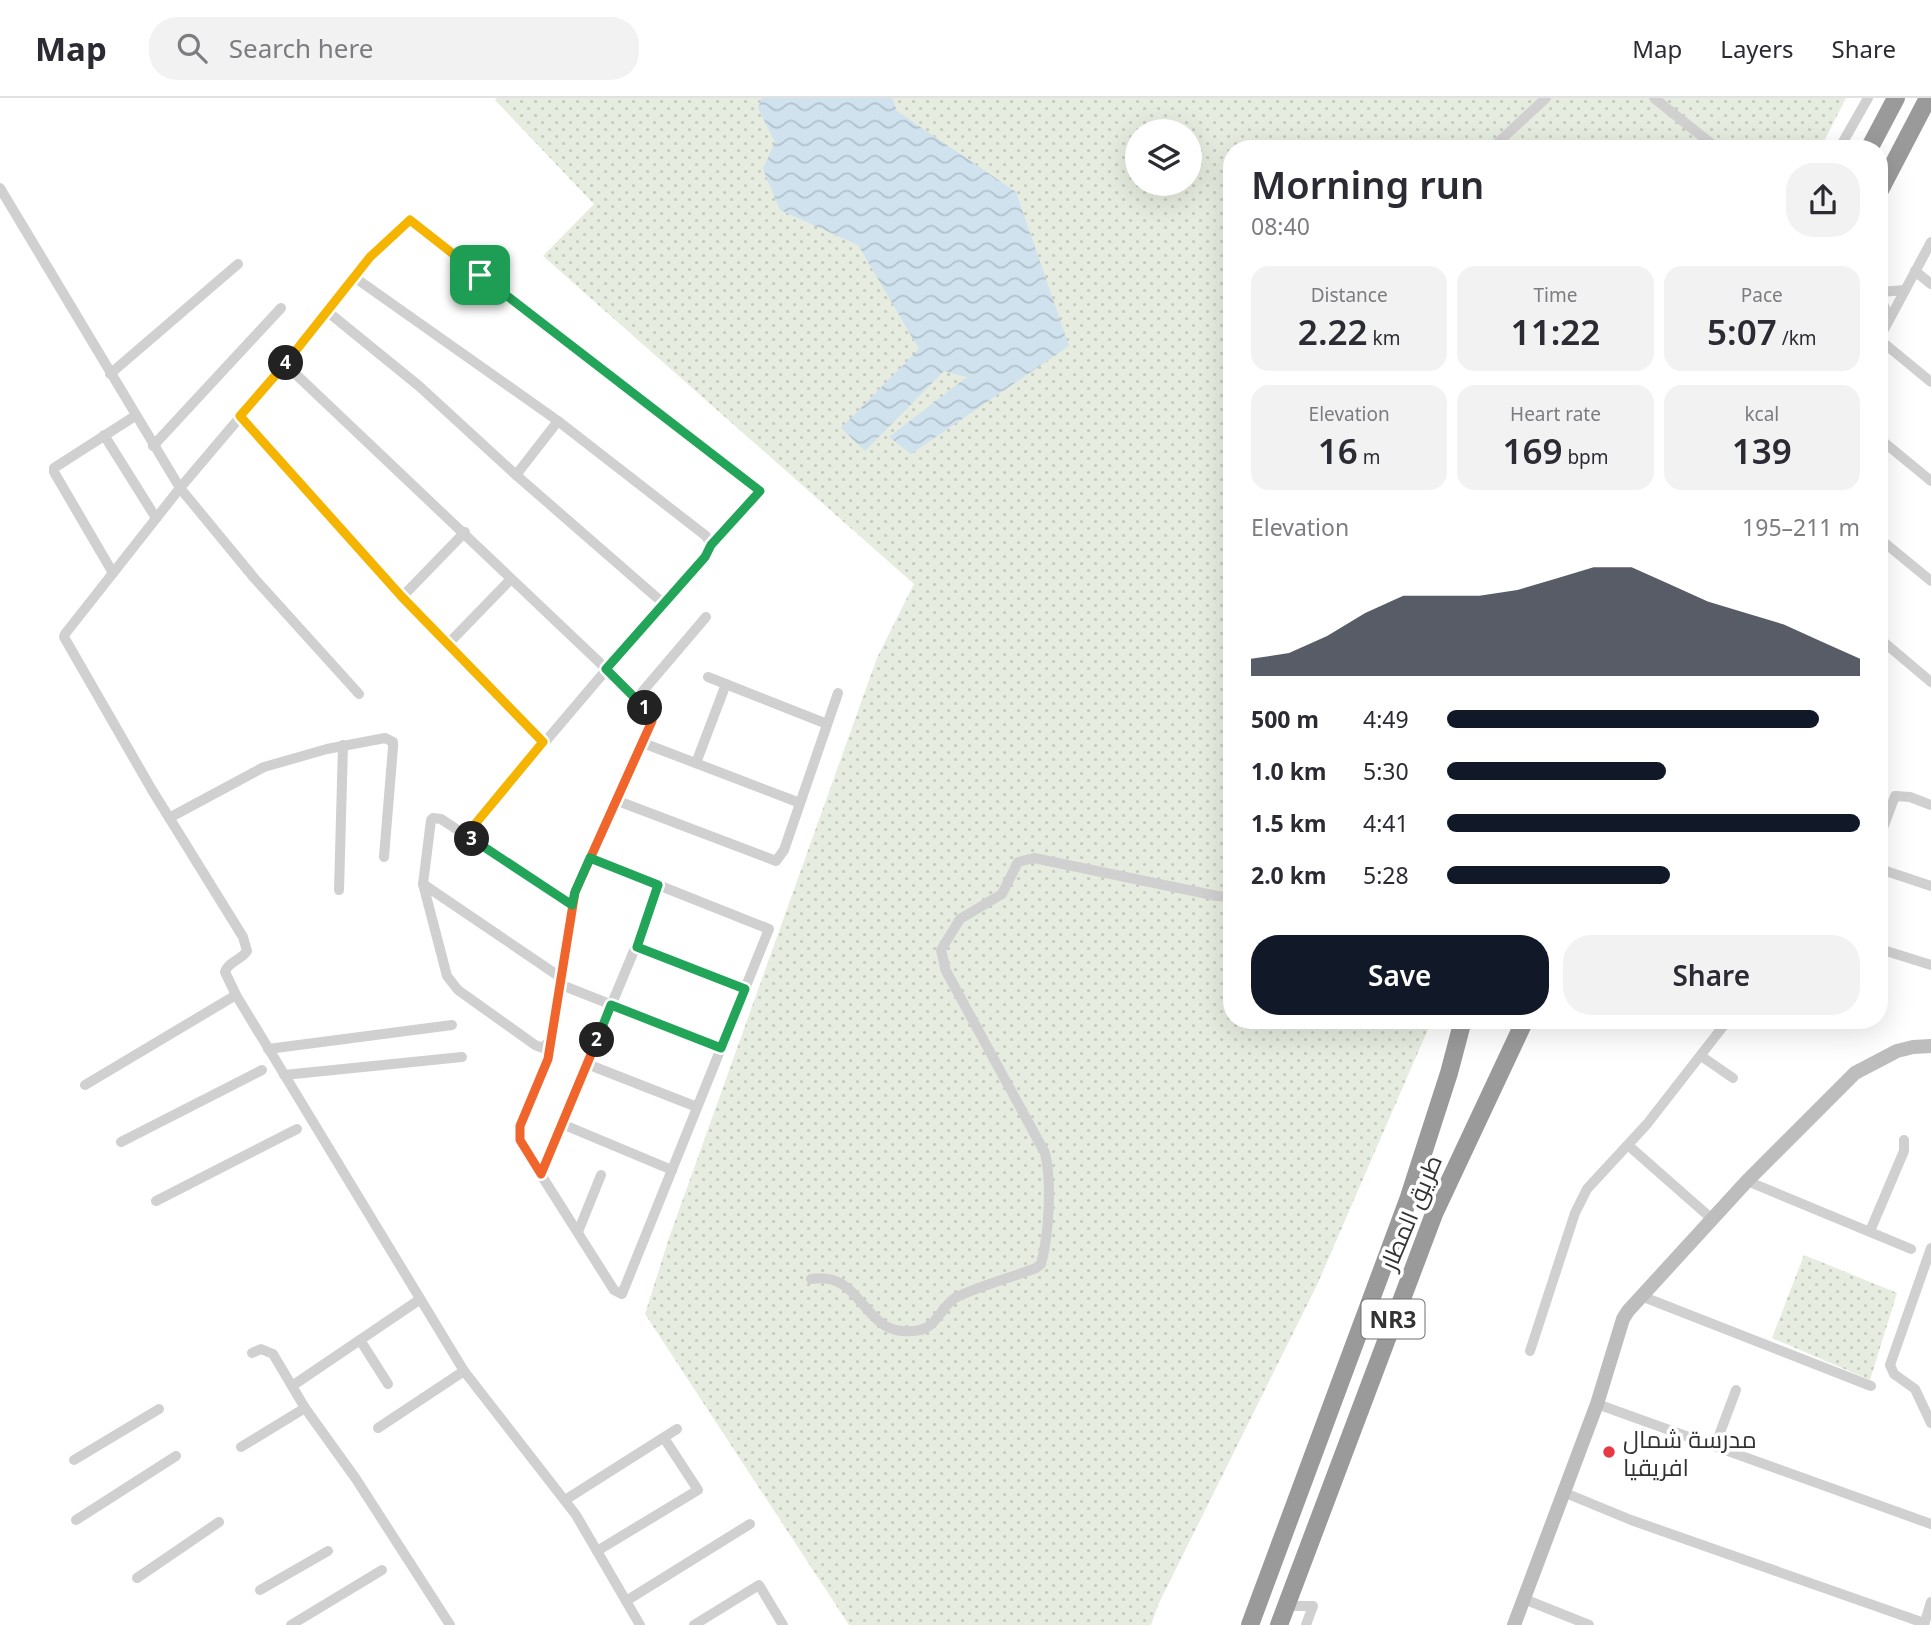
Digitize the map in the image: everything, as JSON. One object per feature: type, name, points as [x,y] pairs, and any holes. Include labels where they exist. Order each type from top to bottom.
[{"type":"highway","points":[[1874,140],[1896,98]]},
{"type":"highway","points":[[1888,175],[1928,98]]},
{"type":"highway","name":"طريق المطار","points":[[1250,1625],[1408,1200],[1461,1029]]},
{"type":"highway","name":"طريق المطار","points":[[1279,1625],[1434,1214],[1521,1029]]},
{"type":"street","points":[[1501,140],[1546,98]]},
{"type":"street","points":[[1654,98],[1707,140]]},
{"type":"street","points":[[1844,140],[1868,98]]},
{"type":"street","points":[[0,188],[180,488],[255,579],[359,694]]},
{"type":"street","points":[[466,835],[543,742],[705,557],[711,545],[760,491],[410,220],[370,257],[328,312],[156,518],[65,634],[64,640],[247,947],[244,955],[229,965],[225,972],[236,995],[464,1371],[565,1500],[640,1625]]},
{"type":"street","points":[[1888,321],[1931,242]]},
{"type":"street","points":[[110,374],[238,264]]},
{"type":"street","points":[[1915,271],[1931,284]]},
{"type":"street","points":[[354,277],[558,421],[706,536],[711,545]]},
{"type":"street","points":[[1888,293],[1905,290]]},
{"type":"street","points":[[1888,299],[1897,305]]},
{"type":"street","points":[[153,446],[281,308]]},
{"type":"street","points":[[328,312],[419,386],[663,603]]},
{"type":"street","points":[[1888,345],[1931,382]]},
{"type":"street","points":[[285,364],[637,698],[652,721],[618,801],[590,858],[575,892],[545,1071],[522,1120],[519,1134],[614,1290],[622,1294],[769,929],[590,858]]},
{"type":"street","points":[[113,573],[54,472],[56,465],[135,416]]},
{"type":"street","points":[[240,416],[402,597],[543,742]]},
{"type":"street","points":[[516,475],[558,421]]},
{"type":"street","points":[[104,435],[156,518]]},
{"type":"street","points":[[1888,446],[1931,481]]},
{"type":"street","points":[[402,597],[465,532]]},
{"type":"street","points":[[1888,546],[1931,581]]},
{"type":"street","points":[[447,644],[511,579]]},
{"type":"street","points":[[637,698],[706,617]]},
{"type":"street","points":[[1888,646],[1931,682]]},
{"type":"street","points":[[708,677],[827,724]]},
{"type":"street","points":[[696,763],[726,684]]},
{"type":"street","points":[[618,801],[776,861],[784,849],[838,693]]},
{"type":"street","points":[[169,818],[264,767],[342,745],[385,738],[393,742],[384,856]]},
{"type":"street","points":[[643,743],[800,803]]},
{"type":"street","points":[[338,890],[342,745]]},
{"type":"street","points":[[1888,815],[1895,796],[1910,797],[1931,804]]},
{"type":"street","points":[[551,1039],[543,1048],[535,1045],[451,983],[444,967],[423,884],[433,818],[441,819],[572,905]]},
{"type":"street","points":[[811,1279],[823,1277],[841,1282],[868,1312],[889,1328],[920,1330],[932,1323],[955,1298],[1041,1264],[1049,1192],[1049,1170],[1045,1153],[946,971],[941,950],[960,919],[1002,894],[1018,862],[1034,858],[1223,896]]},
{"type":"street","points":[[1888,872],[1931,886]]},
{"type":"street","points":[[423,884],[559,981],[611,1005],[721,1048]]},
{"type":"street","points":[[541,1174],[638,941],[658,885]]},
{"type":"street","points":[[638,941],[637,947],[640,949],[745,989]]},
{"type":"street","points":[[1888,952],[1931,965]]},
{"type":"street","points":[[85,1085],[236,995]]},
{"type":"street","points":[[268,1049],[452,1025]]},
{"type":"street","points":[[1530,1351],[1575,1213],[1587,1189],[1597,1175],[1629,1146],[1721,1029]]},
{"type":"street","points":[[1514,1625],[1597,1404],[1623,1319],[1747,1181],[1838,1088],[1863,1068],[1897,1051],[1931,1046]]},
{"type":"street","points":[[1701,1056],[1732,1078]]},
{"type":"street","points":[[284,1075],[462,1057]]},
{"type":"street","points":[[587,1064],[697,1107]]},
{"type":"street","points":[[121,1142],[262,1070]]},
{"type":"street","points":[[562,1124],[672,1170]]},
{"type":"street","points":[[156,1201],[297,1129]]},
{"type":"street","points":[[1870,1231],[1904,1151],[1904,1140]]},
{"type":"street","points":[[1629,1146],[1712,1219]]},
{"type":"street","points":[[578,1232],[601,1175]]},
{"type":"street","points":[[1747,1181],[1911,1249]]},
{"type":"street","points":[[1931,1248],[1890,1365],[1894,1374],[1915,1389],[1931,1423]]},
{"type":"street","points":[[1641,1296],[1871,1386]]},
{"type":"street","points":[[292,1386],[419,1300]]},
{"type":"street","points":[[360,1340],[388,1384]]},
{"type":"street","points":[[252,1353],[261,1349],[273,1354],[305,1408],[356,1479],[450,1625]]},
{"type":"street","points":[[378,1428],[464,1371]]},
{"type":"street","points":[[1715,1446],[1735,1390]]},
{"type":"street","points":[[1597,1404],[1931,1524]]},
{"type":"street","points":[[241,1447],[305,1408]]},
{"type":"street","points":[[74,1460],[159,1409]]},
{"type":"street","points":[[565,1500],[677,1429]]},
{"type":"street","points":[[597,1551],[698,1490],[664,1438]]},
{"type":"street","points":[[76,1520],[176,1456]]},
{"type":"street","points":[[1563,1492],[1631,1520],[1924,1624],[1931,1602]]},
{"type":"street","points":[[136,1578],[219,1522]]},
{"type":"street","points":[[626,1601],[750,1524]]},
{"type":"street","points":[[260,1590],[328,1551]]},
{"type":"street","points":[[291,1625],[382,1570]]},
{"type":"street","points":[[694,1625],[760,1585],[783,1625]]},
{"type":"street","points":[[1524,1599],[1589,1625]]},
{"type":"street","points":[[1286,1606],[1314,1606],[1306,1625]]},
{"type":"shaded area","points":[[497,98],[1846,98],[1825,140],[1223,140],[1223,1029],[1428,1029],[1317,1285],[1159,1603],[1151,1625],[849,1625],[645,1314],[669,1238],[877,658],[914,584],[543,256],[594,204],[495,100]]},
{"type":"shaded area","points":[[1804,1255],[1897,1293],[1870,1380],[1772,1338]]},
{"type":"water","points":[[762,98],[892,98],[897,111],[1016,192],[1069,346],[911,454],[889,437],[967,377],[944,371],[865,451],[841,428],[919,349],[858,245],[780,210],[763,169],[775,142],[758,108]]},
{"type":"place","name":"مدرسة شمال افريقيا","points":[[1609,1452]]},
{"type":"route","points":[[480,275],[410,220],[370,257],[328,312],[240,416],[402,597],[543,742],[466,835],[572,905],[575,892],[590,858],[658,885],[637,947],[745,989],[721,1048],[611,1005],[541,1174],[519,1134],[548,1059],[575,892],[590,858],[618,801],[652,721],[637,698],[606,669],[760,491],[480,275]]}]
